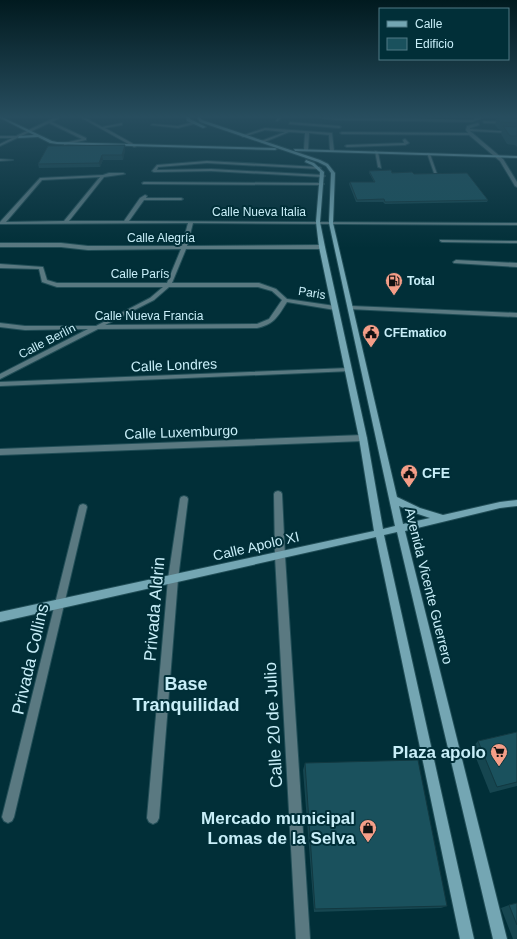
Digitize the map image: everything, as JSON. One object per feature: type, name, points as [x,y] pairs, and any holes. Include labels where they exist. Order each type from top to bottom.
[{"type":"main road","points":[[302,160],[305,161],[321,176],[318,222],[322,247],[363,438],[379,532],[467,939]]},
{"type":"main road","name":"Avenida Vicente Guerrero","points":[[315,160],[331,169],[333,173],[331,223],[393,499],[500,939]]},
{"type":"main road","points":[[393,499],[418,511],[444,519]]},
{"type":"main road","name":"Calle Apolo XI","points":[[0,617],[280,556],[500,505],[517,503]]},
{"type":"street","points":[[0,160],[12,160]]},
{"type":"street","points":[[378,160],[380,167]]},
{"type":"street","points":[[430,160],[436,173]]},
{"type":"street","points":[[500,160],[517,186]]},
{"type":"street","points":[[207,162],[321,176],[211,170],[154,171],[157,166],[207,162]]},
{"type":"street","points":[[1,223],[41,179],[123,174]]},
{"type":"street","points":[[66,222],[103,176]]},
{"type":"street","points":[[144,183],[321,176]]},
{"type":"street","points":[[126,222],[144,197],[181,199]]},
{"type":"street","name":"Calle Berlín","points":[[0,378],[152,299],[169,284],[184,248],[190,222]]},
{"type":"street","name":"Calle Nueva Italia","points":[[1,223],[318,222],[517,224]]},
{"type":"street","points":[[442,242],[517,242]]},
{"type":"street","name":"Calle Alegría","points":[[0,245],[60,245],[88,248],[322,247]]},
{"type":"street","points":[[456,262],[517,265]]},
{"type":"street","name":"Calle París","points":[[0,266],[41,268],[44,281],[57,285],[259,284],[274,290],[285,300]]},
{"type":"street","name":"Paris","points":[[285,300],[335,308]]},
{"type":"street","name":"Calle Nueva Francia","points":[[0,325],[25,328],[266,325],[271,321],[285,300]]},
{"type":"street","points":[[351,308],[517,314]]},
{"type":"street","name":"Calle Londres","points":[[0,384],[349,370]]},
{"type":"street","name":"Calle Luxemburgo","points":[[0,452],[363,438]]},
{"type":"street","name":"Calle 20 de Julio","points":[[278,494],[280,556],[303,939]]},
{"type":"street","name":"Privada Aldrin","points":[[153,818],[173,579],[184,499]]},
{"type":"street","name":"Privada Collins","points":[[8,817],[83,507]]},
{"type":"building","points":[[40,160],[100,160],[99,163],[38,164]]},
{"type":"building","points":[[391,170],[392,173],[412,172],[414,174],[467,173],[488,200],[385,202],[384,199],[357,200],[350,182],[375,182],[369,171]]},
{"type":"building","name":"Plaza apolo","points":[[517,732],[517,782],[497,787],[478,741]]},
{"type":"building","name":"Mercado municipal Lomas de la Selva","points":[[418,760],[447,906],[315,909],[305,763]]},
{"type":"building","points":[[517,903],[517,925],[509,905]]},
{"type":"place","name":"Total","points":[[394,296]]},
{"type":"place","name":"CFEmatico","points":[[371,348]]},
{"type":"place","name":"CFE","points":[[409,488]]},
{"type":"place","name":"Plaza apolo","points":[[499,767]]},
{"type":"place","name":"Mercado municipal Lomas de la Selva","points":[[368,843]]},
{"type":"district","name":"Base Tranquilidad","points":[[186,694]]}]
